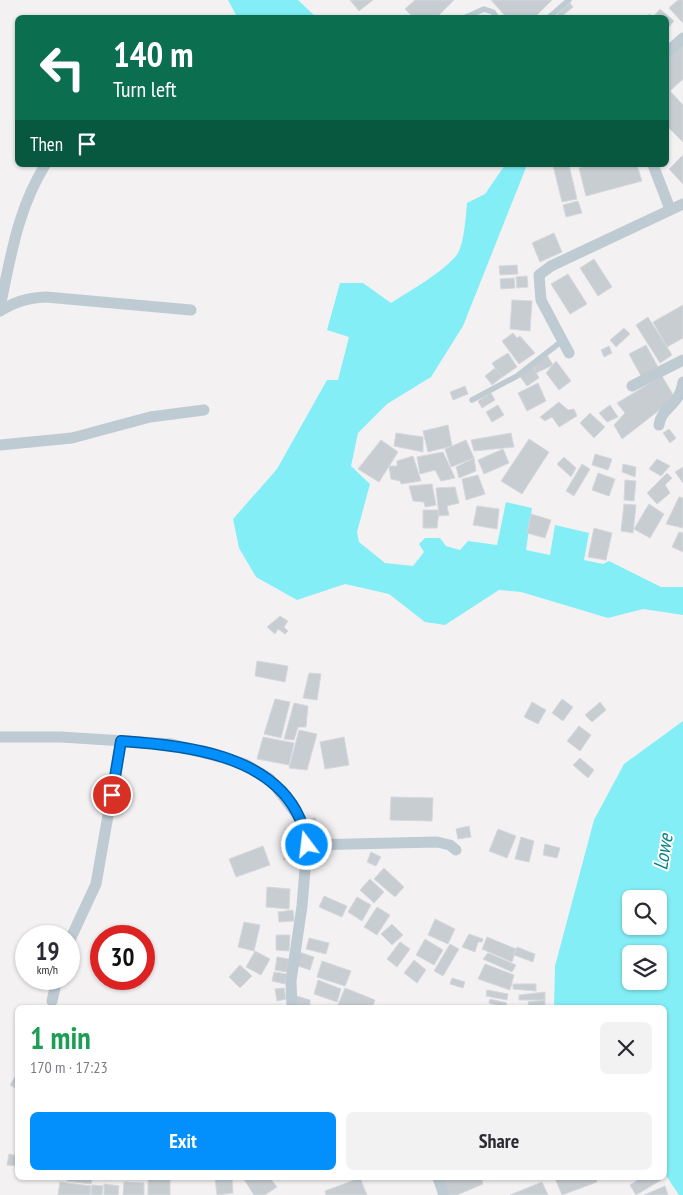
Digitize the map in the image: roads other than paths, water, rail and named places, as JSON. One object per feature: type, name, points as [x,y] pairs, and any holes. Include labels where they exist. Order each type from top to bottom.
[{"type":"street","points":[[669,50],[683,38]]},
{"type":"street","points":[[0,309],[16,228],[23,207],[44,167]]},
{"type":"street","points":[[654,167],[670,209]]},
{"type":"street","points":[[569,353],[541,300],[539,275],[552,266],[683,204]]},
{"type":"street","points":[[0,309],[30,298],[46,297],[191,310]]},
{"type":"street","points":[[632,386],[683,360]]},
{"type":"street","points":[[659,425],[661,415],[680,397],[683,382]]},
{"type":"street","points":[[0,445],[72,438],[150,417],[204,410]]},
{"type":"street","points":[[0,737],[61,737],[172,744],[245,764],[270,779],[287,799],[300,819],[307,845],[303,898],[291,981],[292,1005]]},
{"type":"street","points":[[77,925],[96,884],[121,741]]},
{"type":"street","points":[[307,845],[437,842],[450,845],[456,850]]},
{"type":"street","points":[[52,1001],[54,990]]},
{"type":"street","points":[[439,1180],[444,1195]]},
{"type":"lane","points":[[552,15],[569,0]]},
{"type":"lane","points":[[471,15],[484,9],[493,12],[495,15]]},
{"type":"lane","points":[[472,400],[517,376],[562,341]]},
{"type":"water","points":[[228,0],[298,0],[314,15],[236,15]]},
{"type":"water","points":[[504,167],[526,167],[463,326],[431,377],[387,404],[358,433],[351,466],[370,484],[357,532],[359,542],[385,563],[413,566],[424,552],[419,544],[425,538],[440,538],[446,546],[460,550],[468,541],[497,545],[506,502],[532,508],[526,550],[550,555],[555,525],[589,533],[584,560],[603,564],[609,561],[661,587],[683,587],[683,615],[643,609],[608,618],[521,592],[499,590],[445,625],[425,622],[389,594],[345,584],[297,600],[256,577],[239,548],[233,519],[277,469],[327,380],[338,380],[349,337],[327,330],[340,283],[363,283],[391,303],[434,276],[456,256],[461,246],[467,203],[485,194]]},
{"type":"water","name":"Lowe","points":[[683,721],[683,1195],[679,1195],[667,1177],[667,1005],[554,1005],[555,966],[594,820],[624,764]]}]
